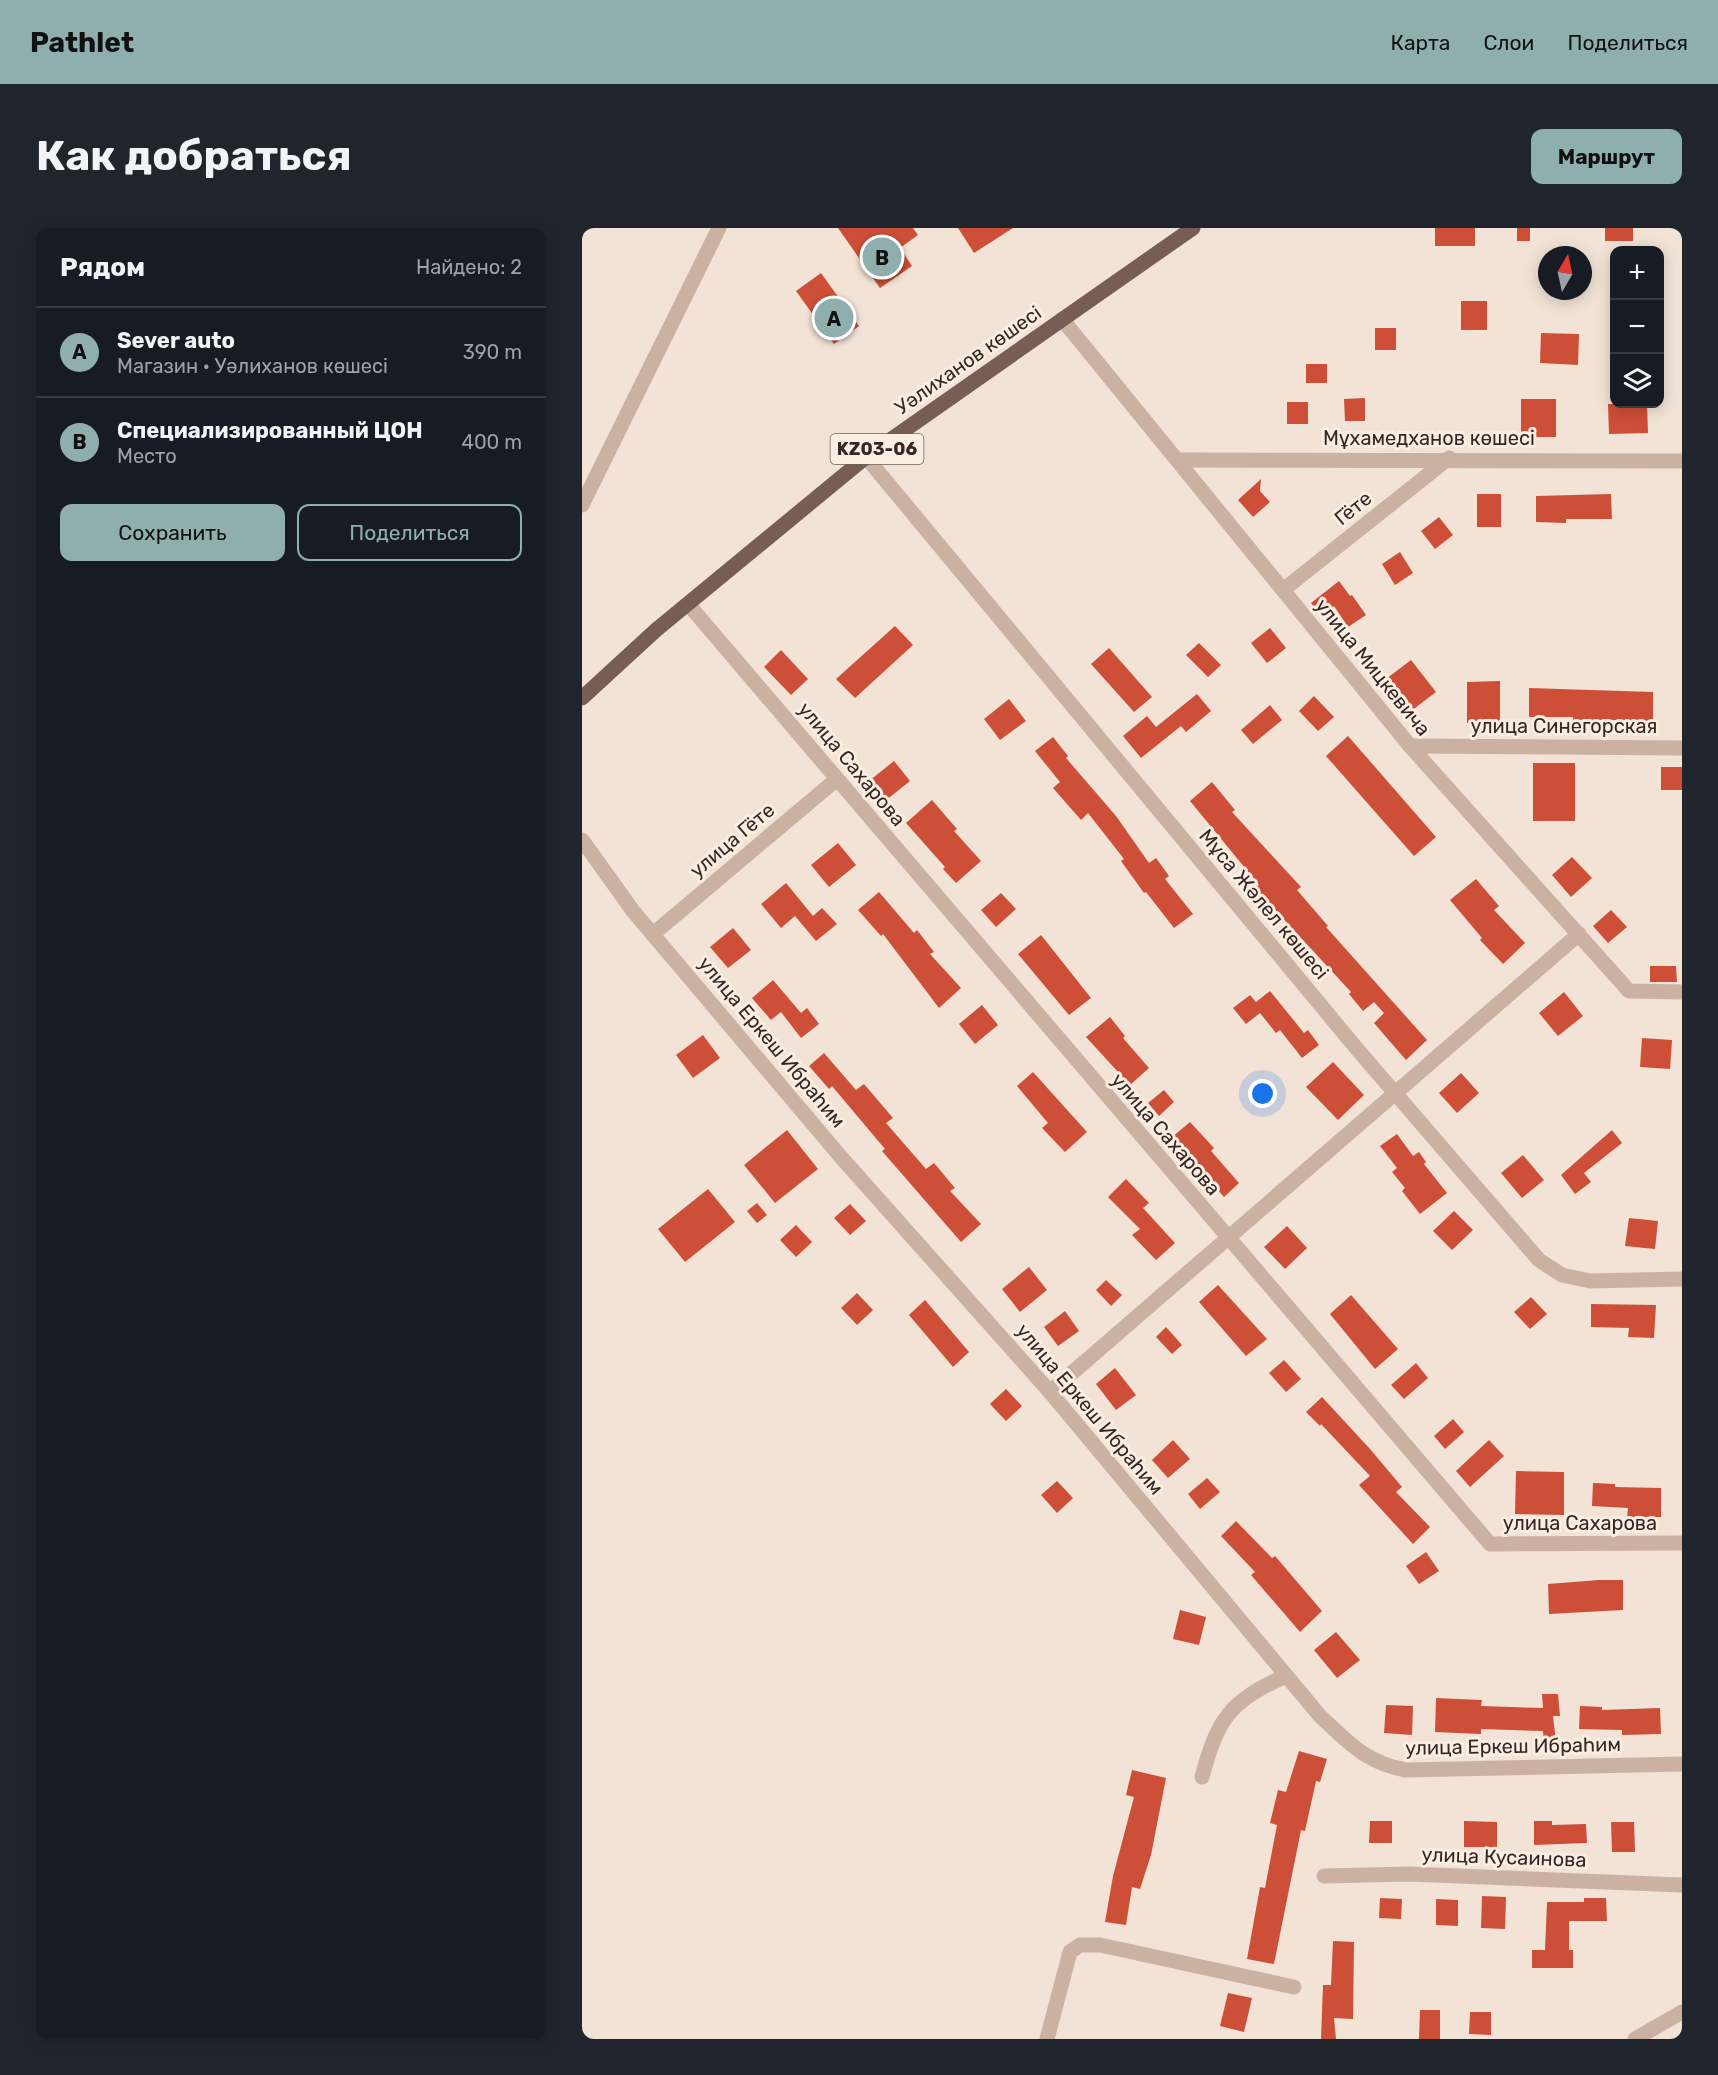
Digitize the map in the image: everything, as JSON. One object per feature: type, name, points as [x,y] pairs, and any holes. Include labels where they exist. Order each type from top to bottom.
[{"type":"main road","name":"Уәлиханов көшесі","points":[[582,699],[688,604],[866,457],[1193,228]]},
{"type":"street","points":[[582,505],[719,228]]},
{"type":"street","name":"улица Мицкевича","points":[[1062,319],[1410,746],[1629,991],[1682,992]]},
{"type":"street","name":"Мұса Жәлел көшесі","points":[[866,457],[1357,1049],[1539,1260],[1562,1275],[1590,1281],[1682,1279]]},
{"type":"street","name":"Мұхамедханов көшесі","points":[[1177,460],[1449,458],[1682,461]]},
{"type":"street","name":"Гёте","points":[[1283,590],[1449,458]]},
{"type":"street","name":"улица Сахарова","points":[[688,604],[1490,1544],[1682,1543]]},
{"type":"street","name":"улица Синегорская","points":[[1410,746],[1682,748]]},
{"type":"street","name":"улица Гёте","points":[[653,934],[837,779]]},
{"type":"street","name":"улица Еркеш Ибраһим","points":[[582,840],[633,911],[840,1156],[1050,1392],[1286,1676],[1320,1716],[1341,1736],[1371,1761],[1387,1767],[1406,1770],[1682,1764]]},
{"type":"street","points":[[1050,1392],[1579,934]]},
{"type":"street","points":[[1202,1777],[1219,1727],[1236,1705],[1258,1688],[1286,1676]]},
{"type":"street","name":"улица Кусаинова","points":[[1324,1876],[1409,1874],[1682,1885]]},
{"type":"street","points":[[1047,2039],[1071,1952],[1080,1945],[1100,1945],[1294,1987]]},
{"type":"street","points":[[1635,2039],[1682,2013]]},
{"type":"building","points":[[838,228],[913,228],[918,235],[900,248],[912,266],[880,288]]},
{"type":"building","points":[[958,228],[1013,228],[974,253]]},
{"type":"building","points":[[1435,228],[1475,228],[1475,246],[1435,246]]},
{"type":"building","points":[[1517,228],[1530,228],[1530,241],[1517,241]]},
{"type":"building","points":[[1605,228],[1633,228],[1633,241],[1605,241]]},
{"type":"building","points":[[821,273],[859,326],[834,344],[796,291]]},
{"type":"building","points":[[1461,301],[1487,301],[1487,330],[1461,330]]},
{"type":"building","points":[[1375,328],[1396,328],[1396,350],[1375,350]]},
{"type":"building","points":[[1541,333],[1579,334],[1578,365],[1540,363]]},
{"type":"building","points":[[1306,364],[1327,364],[1327,383],[1306,383]]},
{"type":"building","points":[[1365,398],[1365,421],[1345,421],[1344,399]]},
{"type":"building","points":[[1521,399],[1556,399],[1556,437],[1521,437]]},
{"type":"building","points":[[1287,402],[1308,402],[1308,424],[1287,424]]},
{"type":"building","points":[[1608,404],[1610,408],[1647,408],[1648,433],[1609,434]]},
{"type":"building","points":[[1261,479],[1260,491],[1270,502],[1253,517],[1238,500]]},
{"type":"building","points":[[1477,494],[1501,494],[1501,527],[1477,527]]},
{"type":"building","points":[[1611,494],[1612,519],[1566,519],[1566,523],[1536,522],[1536,496]]},
{"type":"building","points":[[1439,517],[1453,535],[1435,549],[1421,531]]},
{"type":"building","points":[[1400,552],[1413,573],[1395,585],[1382,564]]},
{"type":"building","points":[[1339,581],[1366,615],[1348,627],[1334,606],[1321,616],[1311,603]]},
{"type":"building","points":[[895,626],[913,645],[855,698],[836,679]]},
{"type":"building","points":[[1270,628],[1286,648],[1267,663],[1251,643]]},
{"type":"building","points":[[1199,643],[1221,665],[1208,677],[1186,655]]},
{"type":"building","points":[[1109,648],[1152,697],[1134,712],[1091,664]]},
{"type":"building","points":[[781,650],[808,679],[791,695],[764,667]]},
{"type":"building","points":[[1411,660],[1436,692],[1411,711],[1386,679]]},
{"type":"building","points":[[1500,681],[1500,722],[1467,723],[1467,682]]},
{"type":"building","points":[[1529,688],[1653,692],[1653,725],[1622,725],[1622,720],[1529,717]]},
{"type":"building","points":[[1197,694],[1211,711],[1186,732],[1181,726],[1141,758],[1123,736],[1147,716],[1156,727]]},
{"type":"building","points":[[1314,696],[1334,717],[1318,731],[1299,711]]},
{"type":"building","points":[[1009,699],[1026,721],[1000,740],[984,719]]},
{"type":"building","points":[[1270,705],[1282,720],[1253,744],[1241,730]]},
{"type":"building","points":[[1348,736],[1436,837],[1414,856],[1326,756]]},
{"type":"building","points":[[1053,737],[1068,756],[1066,758],[1116,816],[1149,863],[1156,858],[1169,876],[1165,879],[1193,914],[1174,928],[1146,892],[1144,893],[1121,861],[1124,859],[1088,813],[1081,820],[1053,788],[1060,782],[1035,751]]},
{"type":"building","points":[[894,761],[910,781],[880,805],[864,785]]},
{"type":"building","points":[[1533,763],[1575,763],[1575,821],[1533,821]]},
{"type":"building","points":[[1661,767],[1682,767],[1682,790],[1661,790]]},
{"type":"building","points":[[1212,782],[1235,810],[1232,812],[1301,887],[1297,890],[1328,926],[1326,927],[1427,1040],[1406,1060],[1374,1023],[1384,1013],[1374,1002],[1363,1011],[1349,994],[1351,992],[1255,888],[1259,885],[1190,801]]},
{"type":"building","points":[[932,800],[957,829],[954,831],[981,861],[956,883],[906,823]]},
{"type":"building","points":[[838,843],[856,865],[829,887],[811,865]]},
{"type":"building","points":[[1572,857],[1592,878],[1571,897],[1552,875]]},
{"type":"building","points":[[1476,879],[1499,906],[1494,910],[1525,943],[1503,964],[1480,940],[1482,938],[1450,900]]},
{"type":"building","points":[[786,883],[813,916],[822,908],[837,924],[816,941],[795,916],[781,928],[761,904]]},
{"type":"building","points":[[879,892],[914,933],[917,930],[934,952],[930,954],[961,988],[939,1008],[883,934],[881,936],[858,910]]},
{"type":"building","points":[[1001,893],[1016,909],[996,927],[981,910]]},
{"type":"building","points":[[1611,910],[1627,927],[1608,943],[1593,926]]},
{"type":"building","points":[[733,928],[751,950],[728,968],[710,947]]},
{"type":"building","points":[[1041,935],[1091,998],[1069,1015],[1018,954]]},
{"type":"building","points":[[1650,966],[1676,966],[1677,982],[1650,982]]},
{"type":"building","points":[[773,980],[801,1013],[807,1008],[819,1024],[801,1038],[781,1012],[771,1020],[752,998]]},
{"type":"building","points":[[1270,991],[1304,1033],[1308,1030],[1319,1045],[1302,1058],[1280,1030],[1276,1033],[1260,1013],[1246,1024],[1233,1008],[1250,995],[1256,1002]]},
{"type":"building","points":[[1564,992],[1583,1016],[1558,1036],[1539,1013]]},
{"type":"building","points":[[982,1005],[998,1025],[975,1044],[959,1024]]},
{"type":"building","points":[[1110,1017],[1125,1036],[1123,1038],[1149,1068],[1130,1085],[1086,1037]]},
{"type":"building","points":[[703,1035],[720,1058],[693,1078],[676,1055]]},
{"type":"building","points":[[1642,1038],[1672,1040],[1670,1069],[1640,1067]]},
{"type":"building","points":[[824,1053],[856,1090],[864,1084],[893,1118],[886,1123],[926,1169],[934,1163],[955,1188],[950,1191],[981,1224],[961,1242],[882,1151],[885,1149],[832,1086],[829,1089],[809,1066]]},
{"type":"building","points":[[1333,1062],[1364,1095],[1338,1120],[1306,1087]]},
{"type":"building","points":[[1033,1072],[1087,1132],[1065,1152],[1042,1128],[1048,1123],[1017,1086]]},
{"type":"building","points":[[1461,1073],[1479,1093],[1457,1113],[1439,1093]]},
{"type":"building","points":[[1164,1090],[1174,1102],[1159,1116],[1148,1103]]},
{"type":"building","points":[[1190,1122],[1214,1148],[1211,1151],[1239,1183],[1224,1197],[1171,1138]]},
{"type":"building","points":[[787,1130],[818,1169],[775,1203],[744,1165]]},
{"type":"building","points":[[1612,1130],[1622,1143],[1584,1173],[1591,1182],[1575,1194],[1561,1175]]},
{"type":"building","points":[[1397,1134],[1413,1156],[1419,1152],[1426,1162],[1424,1164],[1447,1193],[1420,1214],[1402,1191],[1405,1188],[1392,1172],[1397,1168],[1380,1146]]},
{"type":"building","points":[[1523,1155],[1544,1180],[1522,1198],[1501,1173]]},
{"type":"building","points":[[1126,1179],[1149,1203],[1143,1208],[1175,1243],[1156,1260],[1132,1235],[1140,1229],[1108,1197]]},
{"type":"building","points":[[708,1189],[735,1222],[685,1262],[658,1229]]},
{"type":"building","points":[[757,1203],[767,1215],[757,1223],[747,1211]]},
{"type":"building","points":[[850,1204],[866,1221],[850,1235],[834,1218]]},
{"type":"building","points":[[1454,1211],[1473,1230],[1452,1250],[1433,1231]]},
{"type":"building","points":[[1629,1218],[1658,1221],[1655,1249],[1625,1246]]},
{"type":"building","points":[[796,1225],[812,1242],[796,1257],[780,1240]]},
{"type":"building","points":[[1287,1226],[1307,1248],[1285,1269],[1264,1247]]},
{"type":"building","points":[[1029,1267],[1047,1290],[1020,1312],[1002,1289]]},
{"type":"building","points":[[1106,1280],[1122,1295],[1111,1306],[1096,1290]]},
{"type":"building","points":[[1218,1285],[1267,1339],[1246,1356],[1199,1302]]},
{"type":"building","points":[[857,1293],[873,1310],[857,1325],[841,1308]]},
{"type":"building","points":[[1351,1295],[1398,1349],[1375,1369],[1330,1314]]},
{"type":"building","points":[[1531,1297],[1547,1314],[1530,1329],[1514,1312]]},
{"type":"building","points":[[925,1300],[969,1352],[953,1367],[909,1315]]},
{"type":"building","points":[[1591,1304],[1656,1305],[1654,1338],[1628,1337],[1629,1328],[1591,1327]]},
{"type":"building","points":[[1065,1311],[1079,1331],[1058,1346],[1044,1327]]},
{"type":"building","points":[[1166,1327],[1182,1345],[1172,1354],[1156,1337]]},
{"type":"building","points":[[1284,1360],[1301,1379],[1286,1392],[1269,1373]]},
{"type":"building","points":[[1416,1363],[1428,1378],[1404,1399],[1391,1385]]},
{"type":"building","points":[[1115,1368],[1136,1395],[1116,1410],[1096,1384]]},
{"type":"building","points":[[1006,1389],[1022,1406],[1006,1421],[990,1404]]},
{"type":"building","points":[[1322,1397],[1402,1487],[1396,1492],[1430,1527],[1413,1544],[1359,1485],[1370,1476],[1321,1424],[1320,1426],[1306,1412]]},
{"type":"building","points":[[1453,1419],[1464,1432],[1445,1449],[1434,1436]]},
{"type":"building","points":[[1173,1440],[1190,1459],[1168,1478],[1152,1460]]},
{"type":"building","points":[[1489,1440],[1504,1456],[1470,1487],[1456,1471]]},
{"type":"building","points":[[1516,1471],[1564,1472],[1564,1515],[1515,1514]]},
{"type":"building","points":[[1207,1478],[1220,1492],[1200,1509],[1188,1494]]},
{"type":"building","points":[[1057,1481],[1073,1498],[1057,1513],[1041,1495]]},
{"type":"building","points":[[1593,1483],[1615,1484],[1615,1487],[1661,1488],[1661,1517],[1627,1517],[1628,1508],[1592,1506]]},
{"type":"building","points":[[1236,1521],[1272,1558],[1275,1556],[1322,1611],[1300,1632],[1251,1575],[1255,1572],[1221,1536]]},
{"type":"building","points":[[1426,1552],[1439,1571],[1419,1584],[1406,1566]]},
{"type":"building","points":[[1623,1580],[1623,1610],[1549,1614],[1548,1584]]},
{"type":"building","points":[[1180,1610],[1206,1617],[1199,1645],[1173,1639]]},
{"type":"building","points":[[1336,1632],[1360,1660],[1337,1678],[1314,1650]]},
{"type":"building","points":[[1542,1694],[1558,1694],[1560,1716],[1553,1716],[1556,1742],[1544,1744],[1543,1731],[1481,1729],[1481,1734],[1435,1732],[1436,1698],[1482,1700],[1481,1706],[1543,1708]]},
{"type":"building","points":[[1386,1705],[1413,1706],[1412,1735],[1384,1733]]},
{"type":"building","points":[[1580,1706],[1602,1707],[1602,1710],[1660,1708],[1661,1734],[1622,1735],[1622,1730],[1579,1729]]},
{"type":"building","points":[[1299,1751],[1327,1759],[1320,1782],[1316,1781],[1305,1831],[1301,1830],[1274,1964],[1247,1959],[1260,1887],[1265,1888],[1277,1825],[1270,1823],[1278,1790],[1286,1792]]},
{"type":"building","points":[[1132,1770],[1166,1778],[1151,1855],[1140,1889],[1132,1887],[1126,1925],[1105,1922],[1113,1876],[1134,1797],[1126,1795]]},
{"type":"building","points":[[1370,1821],[1392,1821],[1392,1843],[1369,1843]]},
{"type":"building","points":[[1464,1821],[1497,1822],[1497,1847],[1464,1847]]},
{"type":"building","points":[[1534,1821],[1552,1821],[1552,1825],[1586,1824],[1587,1843],[1534,1845]]},
{"type":"building","points":[[1611,1822],[1634,1822],[1635,1852],[1612,1852]]},
{"type":"building","points":[[1482,1896],[1506,1897],[1505,1929],[1481,1928]]},
{"type":"building","points":[[1380,1898],[1402,1899],[1401,1919],[1379,1918]]},
{"type":"building","points":[[1584,1898],[1606,1898],[1607,1921],[1569,1921],[1569,1950],[1573,1950],[1573,1968],[1532,1968],[1532,1950],[1545,1950],[1547,1902],[1584,1902]]},
{"type":"building","points":[[1436,1899],[1458,1900],[1458,1926],[1436,1925]]},
{"type":"building","points":[[1333,1941],[1354,1942],[1353,2019],[1334,2018],[1336,2039],[1321,2039],[1323,1985],[1331,1985]]},
{"type":"building","points":[[1228,1993],[1252,1998],[1244,2032],[1220,2026]]},
{"type":"building","points":[[1420,2010],[1440,2010],[1440,2039],[1419,2039]]},
{"type":"building","points":[[1470,2012],[1491,2012],[1491,2035],[1469,2034]]},
{"type":"place","name":"Специализированный ЦОН","points":[[882,257]]},
{"type":"place","name":"Sever auto","points":[[834,318]]}]
